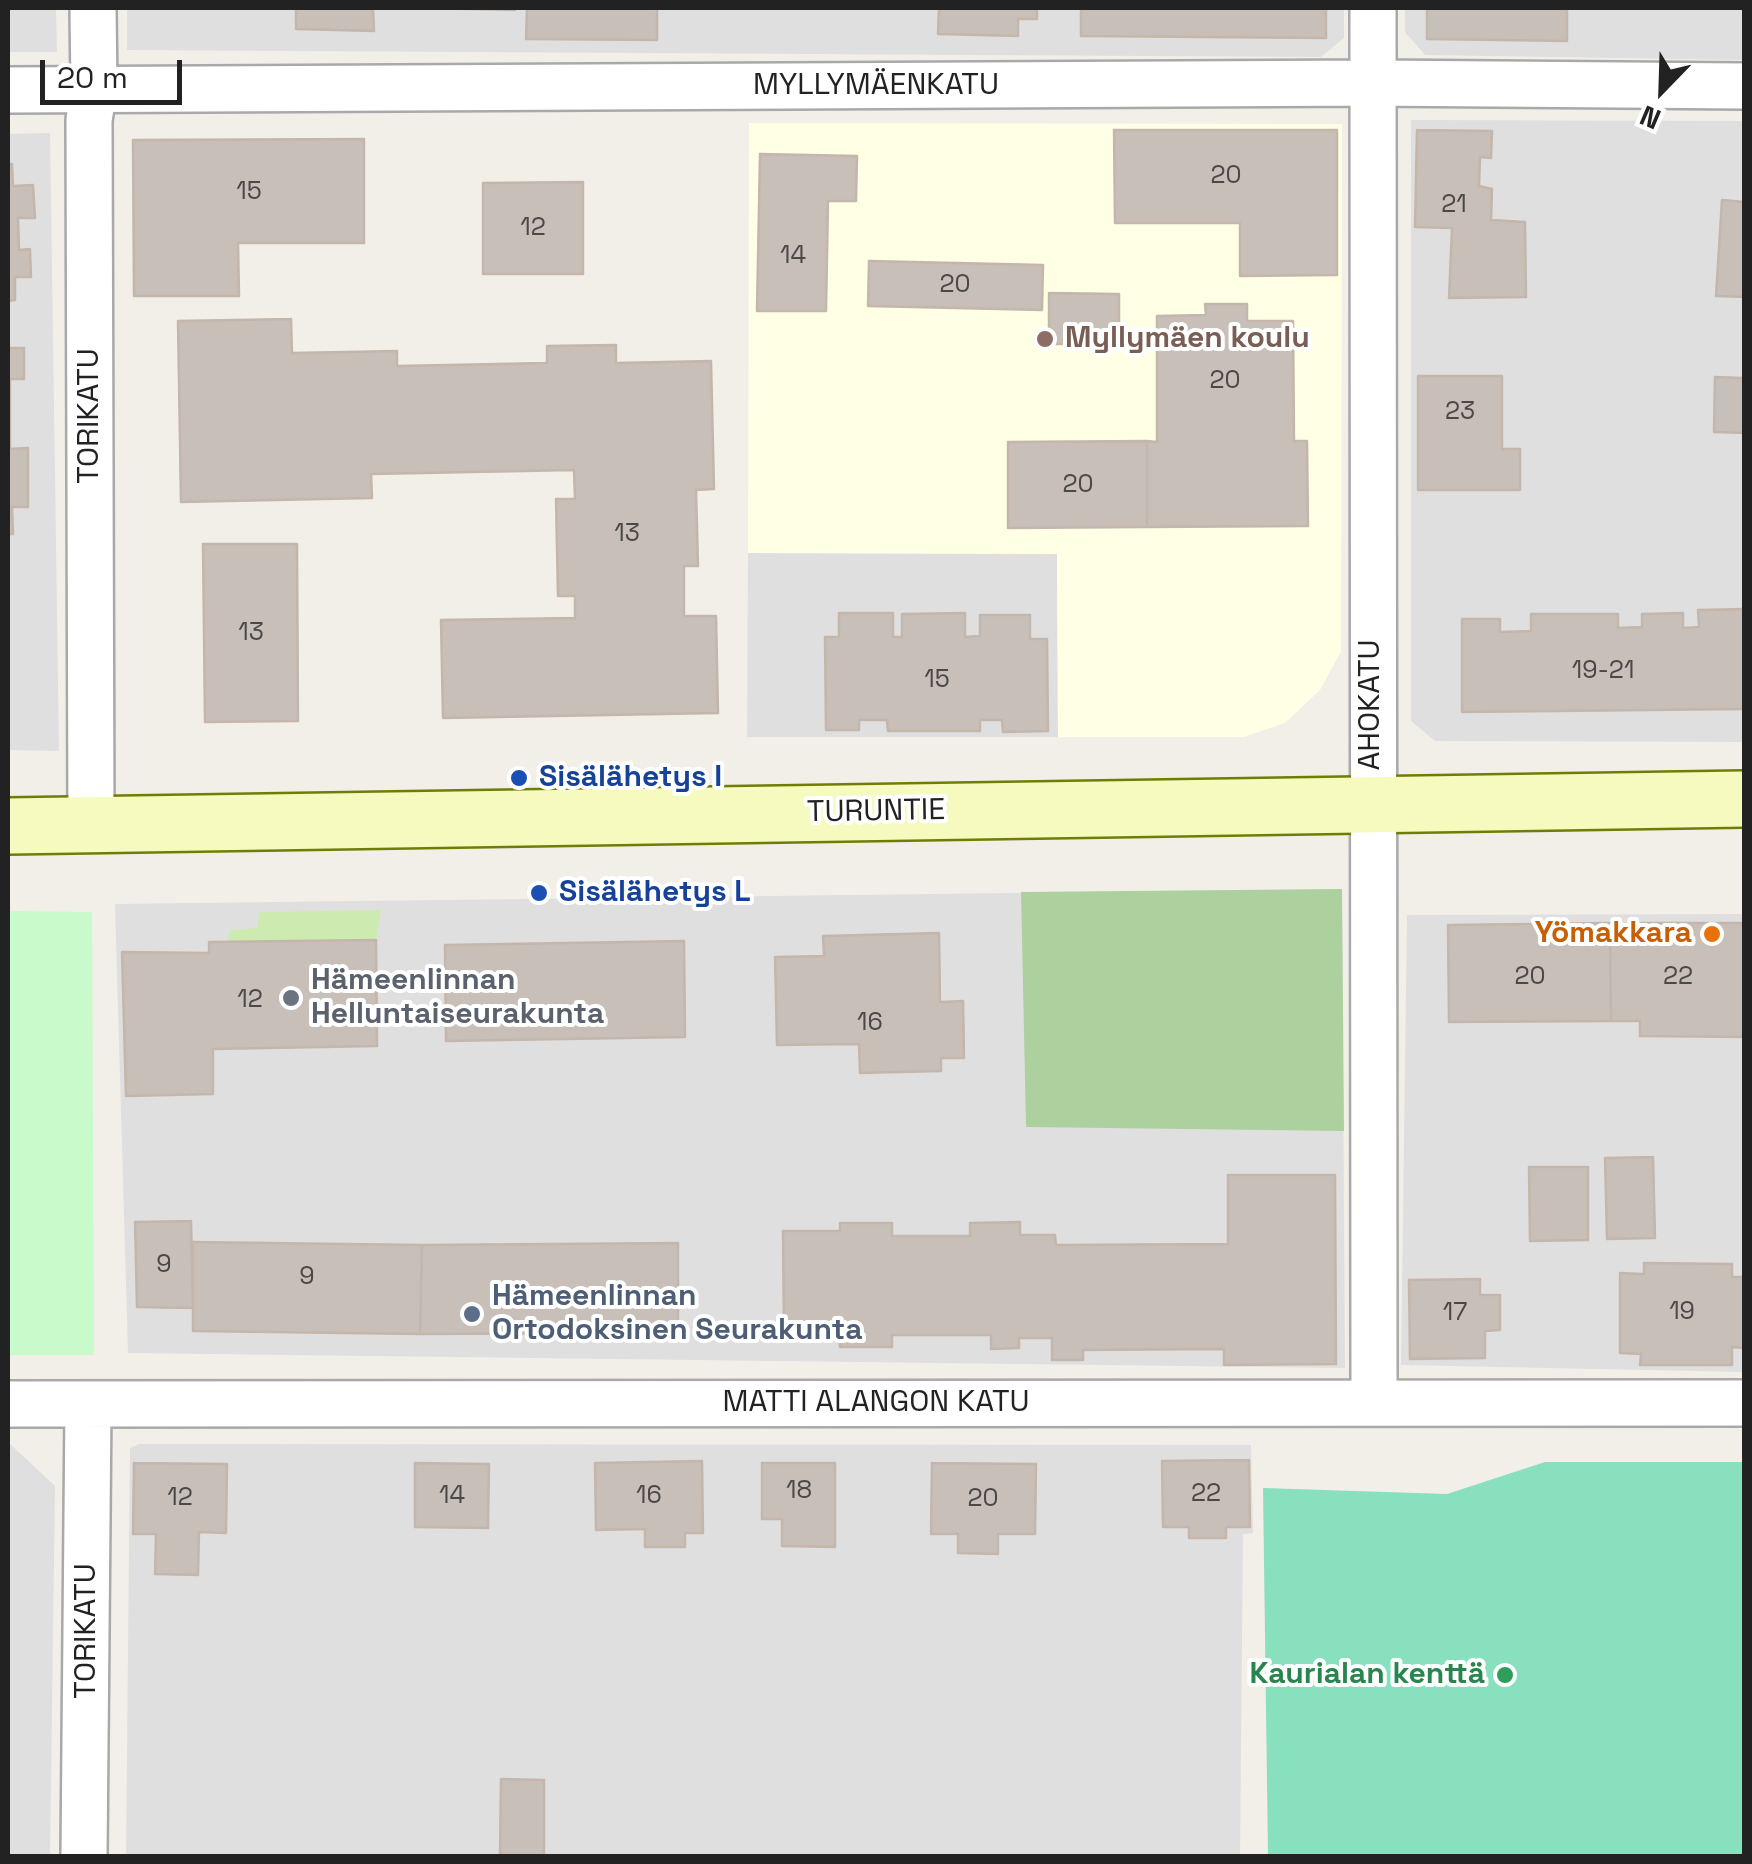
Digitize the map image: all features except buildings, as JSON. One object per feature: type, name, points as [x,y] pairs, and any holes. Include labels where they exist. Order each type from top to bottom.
[{"type":"main road","name":"TURUNTIE","points":[[8,826],[1744,799]]},
{"type":"street","name":"TORIKATU","points":[[91,824],[93,8]]},
{"type":"street","name":"AHOKATU","points":[[1373,8],[1374,1402]]},
{"type":"street","name":"MYLLYMÄENKATU","points":[[8,90],[1372,83],[1744,86]]},
{"type":"street","name":"MATTI ALANGON KATU","points":[[8,1404],[1744,1403]]},
{"type":"street","name":"TORIKATU","points":[[84,1856],[88,1405]]},
{"type":"shaded area","points":[[8,8],[56,8],[57,52],[8,52]]},
{"type":"shaded area","points":[[127,8],[1344,8],[1344,38],[1321,57],[127,50]]},
{"type":"shaded area","points":[[1405,8],[1744,8],[1744,60],[1425,55],[1405,32]]},
{"type":"shaded area","points":[[1411,120],[1744,121],[1744,742],[1435,741],[1411,721]]},
{"type":"shaded area","name":"Myllymäen koulu","points":[[749,123],[1342,124],[1341,651],[1320,690],[1285,723],[1244,737],[1058,737],[1057,554],[748,553]]},
{"type":"shaded area","points":[[50,133],[59,751],[8,750],[8,134]]},
{"type":"shaded area","points":[[748,553],[1057,554],[1058,737],[747,737]]},
{"type":"shaded area","points":[[1342,889],[1345,1368],[128,1353],[115,904]]},
{"type":"shaded area","points":[[1744,914],[1744,1372],[1401,1365],[1407,915]]},
{"type":"shaded area","points":[[8,1442],[55,1486],[50,1856],[8,1856]]},
{"type":"shaded area","points":[[139,1444],[1251,1445],[1253,1533],[1243,1534],[1240,1856],[126,1856],[130,1448]]},
{"type":"green space","points":[[1342,889],[1344,1131],[1026,1127],[1021,892]]},
{"type":"green space","points":[[381,910],[376,940],[228,942],[230,930],[257,928],[260,912]]},
{"type":"green space","points":[[8,911],[92,912],[94,1355],[8,1355]]},
{"type":"green space","name":"Kaurialan kenttä","points":[[1545,1462],[1744,1462],[1744,1856],[1268,1856],[1263,1488],[1447,1494]]},
{"type":"place","name":"Myllymäen koulu","points":[[1045,339]]},
{"type":"place","name":"Sisälähetys I","points":[[519,778]]},
{"type":"place","name":"Sisälähetys L","points":[[539,893]]},
{"type":"place","name":"Yömakkara","points":[[1712,934]]},
{"type":"place","name":"Hämeenlinnan Helluntaiseurakunta","points":[[291,998]]},
{"type":"place","name":"Hämeenlinnan Ortodoksinen Seurakunta","points":[[472,1314]]},
{"type":"place","name":"Kaurialan kenttä","points":[[1505,1675]]}]
